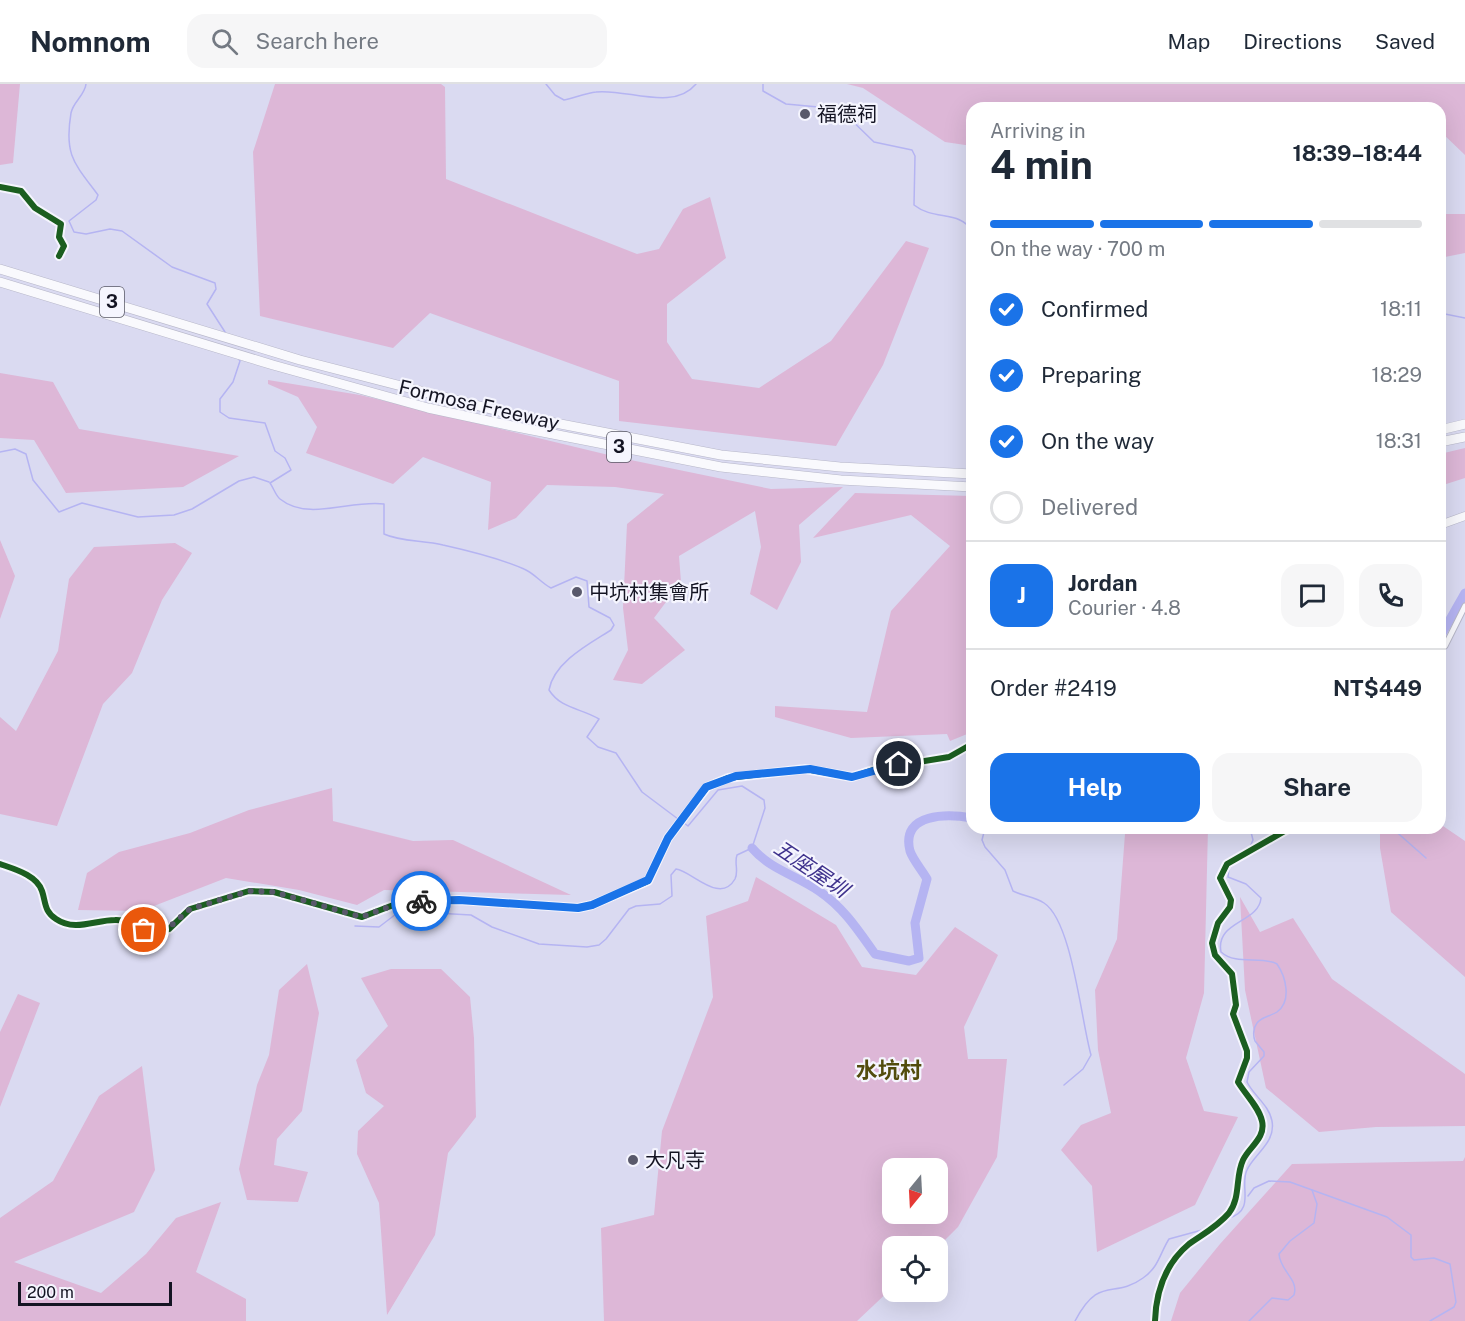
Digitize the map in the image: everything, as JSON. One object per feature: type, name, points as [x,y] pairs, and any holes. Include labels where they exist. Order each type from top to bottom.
[{"type":"highway","name":"Formosa Freeway","points":[[0,269],[300,360],[504,412],[721,455],[840,467],[966,474]]},
{"type":"highway","name":"Formosa Freeway","points":[[0,282],[273,365],[439,410],[721,466],[841,480],[966,487]]},
{"type":"highway","points":[[1446,429],[1465,424]]},
{"type":"highway","points":[[1446,441],[1465,436]]},
{"type":"street","points":[[0,186],[21,191],[35,208],[62,224],[59,237],[64,246],[59,256]]},
{"type":"street","points":[[1446,523],[1465,516]]},
{"type":"street","points":[[1446,644],[1465,606]]},
{"type":"street","points":[[0,864],[24,873],[35,882],[42,889],[48,911],[60,921],[75,925],[121,920],[154,934],[169,929],[190,909],[249,891],[274,892],[362,917],[396,904],[414,901],[459,900],[578,908],[592,905],[648,880],[663,846],[706,787],[728,778],[810,769],[852,777],[876,769],[949,757],[966,747]]},
{"type":"street","points":[[1155,1321],[1160,1284],[1180,1252],[1205,1235],[1229,1212],[1236,1199],[1243,1161],[1257,1143],[1263,1130],[1262,1120],[1238,1082],[1247,1058],[1247,1051],[1233,1014],[1236,1005],[1232,974],[1215,955],[1212,943],[1218,923],[1230,907],[1231,900],[1220,878],[1223,870],[1227,864],[1244,853],[1279,834]]},
{"type":"shaded area","points":[[0,84],[20,84],[13,163],[0,165]]},
{"type":"shaded area","points":[[275,84],[441,84],[445,87],[446,179],[637,254],[659,249],[683,209],[710,197],[726,258],[667,304],[667,342],[692,379],[759,388],[831,341],[906,241],[929,248],[883,365],[836,446],[619,421],[619,381],[430,313],[393,348],[260,316],[253,152]]},
{"type":"shaded area","points":[[847,84],[1465,84],[1465,155],[1446,137],[1446,102],[966,102],[966,145],[945,142],[863,88]]},
{"type":"shaded area","points":[[1446,214],[1465,214],[1465,253],[1446,257]]},
{"type":"shaded area","points":[[0,373],[53,382],[79,429],[239,456],[183,487],[66,493],[34,440],[0,438]]},
{"type":"shaded area","points":[[268,380],[360,395],[621,458],[771,489],[843,487],[799,525],[801,562],[777,610],[750,594],[761,547],[755,511],[679,556],[681,582],[654,618],[685,650],[642,684],[613,680],[628,650],[623,608],[627,524],[664,494],[615,487],[547,485],[516,518],[488,530],[491,482],[423,457],[393,484],[306,453],[317,427],[298,397],[268,384]]},
{"type":"shaded area","points":[[1465,448],[1465,478],[1446,484],[1446,453]]},
{"type":"shaded area","points":[[855,493],[966,496],[966,734],[950,741],[947,734],[851,738],[775,717],[775,706],[867,712],[891,611],[950,546],[911,515],[813,538]]},
{"type":"shaded area","points":[[0,540],[15,576],[0,619]]},
{"type":"shaded area","points":[[175,543],[192,553],[162,600],[132,673],[103,704],[57,826],[0,814],[0,717],[16,731],[58,651],[69,579],[94,547]]},
{"type":"shaded area","points":[[332,788],[333,821],[413,841],[453,840],[571,895],[384,890],[357,905],[299,890],[226,878],[141,911],[78,910],[87,873],[119,852],[190,833],[249,810]]},
{"type":"shaded area","points":[[1446,828],[1465,841],[1465,977],[1391,912],[1380,848],[1380,834],[1446,834]]},
{"type":"shaded area","points":[[1125,834],[1208,834],[1204,993],[1186,1058],[1204,1111],[1238,1117],[1195,1205],[1097,1252],[1092,1186],[1061,1150],[1081,1125],[1111,1113],[1098,1050],[1095,990],[1117,939]]},
{"type":"shaded area","points":[[756,877],[836,925],[862,967],[916,975],[955,927],[998,955],[964,1027],[968,1059],[1007,1059],[997,1157],[958,1227],[948,1237],[882,1236],[882,1297],[857,1321],[604,1321],[601,1228],[654,1215],[662,1131],[713,997],[706,916],[748,901]]},
{"type":"shaded area","points":[[1240,897],[1260,932],[1293,918],[1332,979],[1465,1074],[1465,1126],[1376,1127],[1319,1132],[1266,1088],[1245,990]]},
{"type":"shaded area","points":[[307,964],[319,1013],[302,1111],[277,1139],[274,1165],[308,1172],[298,1202],[247,1200],[239,1169],[257,1085],[269,1055],[279,990]]},
{"type":"shaded area","points":[[391,969],[441,969],[470,997],[474,1038],[476,1117],[448,1153],[435,1235],[387,1315],[379,1203],[357,1154],[358,1131],[384,1106],[366,1093],[356,1060],[388,1026],[361,978]]},
{"type":"shaded area","points":[[18,994],[40,1003],[0,1107],[0,1032]]},
{"type":"shaded area","points":[[142,1066],[155,1170],[134,1212],[14,1262],[101,1293],[146,1254],[176,1218],[221,1202],[196,1272],[246,1299],[246,1321],[0,1321],[0,1218],[53,1181],[99,1096]]},
{"type":"shaded area","points":[[1465,1157],[1465,1321],[1171,1321],[1180,1293],[1220,1244],[1292,1164],[1463,1161]]},
{"type":"waterway","points":[[86,84],[84,92],[71,113],[70,149],[77,166],[98,195],[96,200],[69,221],[74,232],[86,234],[110,229],[122,231],[172,267],[215,283],[216,289],[207,304],[225,332]]},
{"type":"waterway","points":[[546,84],[555,95],[564,100],[596,92],[662,98],[686,92],[696,84]]},
{"type":"waterway","points":[[763,84],[763,91],[786,104],[840,109],[874,142],[912,150],[915,156],[914,205],[930,213],[961,220],[966,224]]},
{"type":"waterway","points":[[1446,314],[1465,318]]},
{"type":"waterway","points":[[238,358],[240,361],[233,382],[220,399],[220,412],[229,418],[265,423],[275,451],[285,458],[291,470],[270,483],[280,499],[291,506],[304,509],[384,504],[384,534],[391,537],[436,543],[495,558],[528,571],[551,588],[576,577],[587,581],[589,607],[610,618],[614,625],[611,630],[565,662],[552,680],[549,690],[565,705],[599,719],[587,737],[598,747],[616,753],[642,792],[678,819]]},
{"type":"waterway","points":[[0,452],[15,449],[26,454],[33,480],[59,512],[82,503],[138,517],[174,515],[192,509],[239,481],[254,477],[269,482]]},
{"type":"waterway","name":"五座屋圳","points":[[1446,626],[1465,593]]},
{"type":"waterway","points":[[355,926],[379,927],[400,911],[471,915],[492,927],[539,944],[587,947],[599,945],[629,909],[636,906],[660,904],[672,896],[671,875],[676,869],[714,888],[722,889],[729,886],[736,876],[737,855],[752,848],[765,808],[764,800],[742,786],[718,790],[688,826],[684,823]]},
{"type":"waterway","name":"五座屋圳","points":[[752,848],[767,862],[810,885],[828,898],[850,920],[875,954],[909,961],[919,958],[915,923],[927,879],[910,851],[909,838],[912,829],[919,822],[929,818],[940,816],[966,817]]},
{"type":"waterway","name":"五座屋圳","points":[[984,834],[982,840],[985,847],[1005,870],[1013,891],[1037,899],[1054,913],[1069,950],[1091,1055],[1083,1069],[1064,1085]]},
{"type":"waterway","points":[[1250,847],[1253,840],[1252,834]]},
{"type":"waterway","points":[[1399,834],[1426,858]]},
{"type":"waterway","points":[[1229,1218],[1242,1209],[1247,1170],[1268,1142],[1272,1129],[1268,1110],[1247,1082],[1249,1072],[1264,1056],[1264,1052],[1255,1041],[1254,1030],[1259,1021],[1282,1007],[1286,995],[1283,975],[1277,964],[1263,960],[1234,959],[1221,952],[1224,934],[1253,913],[1261,898],[1246,884],[1228,877],[1229,868],[1242,858]]},
{"type":"waterway","points":[[1248,1196],[1254,1188],[1269,1181],[1290,1182],[1387,1217],[1411,1235],[1411,1257],[1414,1260],[1434,1258],[1450,1264],[1456,1302],[1454,1307],[1430,1321]]},
{"type":"waterway","points":[[1249,1321],[1272,1298],[1288,1300],[1294,1295],[1294,1284],[1282,1265],[1279,1254],[1290,1241],[1314,1223],[1317,1204],[1312,1190]]},
{"type":"waterway","points":[[1075,1321],[1092,1298],[1107,1290],[1132,1284],[1148,1274],[1156,1265],[1169,1239],[1202,1230],[1217,1221]]},
{"type":"cycle path","points":[[0,187],[21,191],[35,208],[61,224],[59,237],[64,246],[59,256]]},
{"type":"cycle path","points":[[0,864],[24,873],[35,881],[42,891],[49,913],[63,923],[78,925],[120,920],[155,934],[169,929],[190,909],[249,891],[274,892],[362,917],[396,904],[414,901],[459,900],[578,908],[592,905],[648,881],[668,838],[707,787],[728,778],[805,769],[852,777],[876,769],[949,757],[966,747]]},
{"type":"cycle path","points":[[1155,1321],[1157,1299],[1168,1269],[1189,1244],[1229,1213],[1237,1194],[1243,1160],[1262,1132],[1262,1121],[1258,1111],[1238,1082],[1247,1058],[1247,1051],[1233,1014],[1236,1005],[1232,974],[1215,955],[1212,943],[1218,923],[1230,907],[1231,900],[1220,878],[1227,864],[1280,834]]},
{"type":"way so far","points":[[144,930],[154,934],[160,933],[172,926],[190,909],[249,891],[274,892],[362,917],[396,904],[421,901]]},
{"type":"place","name":"福德祠","points":[[805,114]]},
{"type":"place","name":"中坑村集會所","points":[[577,592]]},
{"type":"place","name":"大凡寺","points":[[633,1160]]},
{"type":"district","name":"水坑村","points":[[889,1070]]},
{"type":"route","points":[[421,901],[459,900],[578,908],[592,905],[644,884],[648,880],[672,831],[706,787],[713,782],[736,776],[805,769],[852,777],[899,764]]}]
